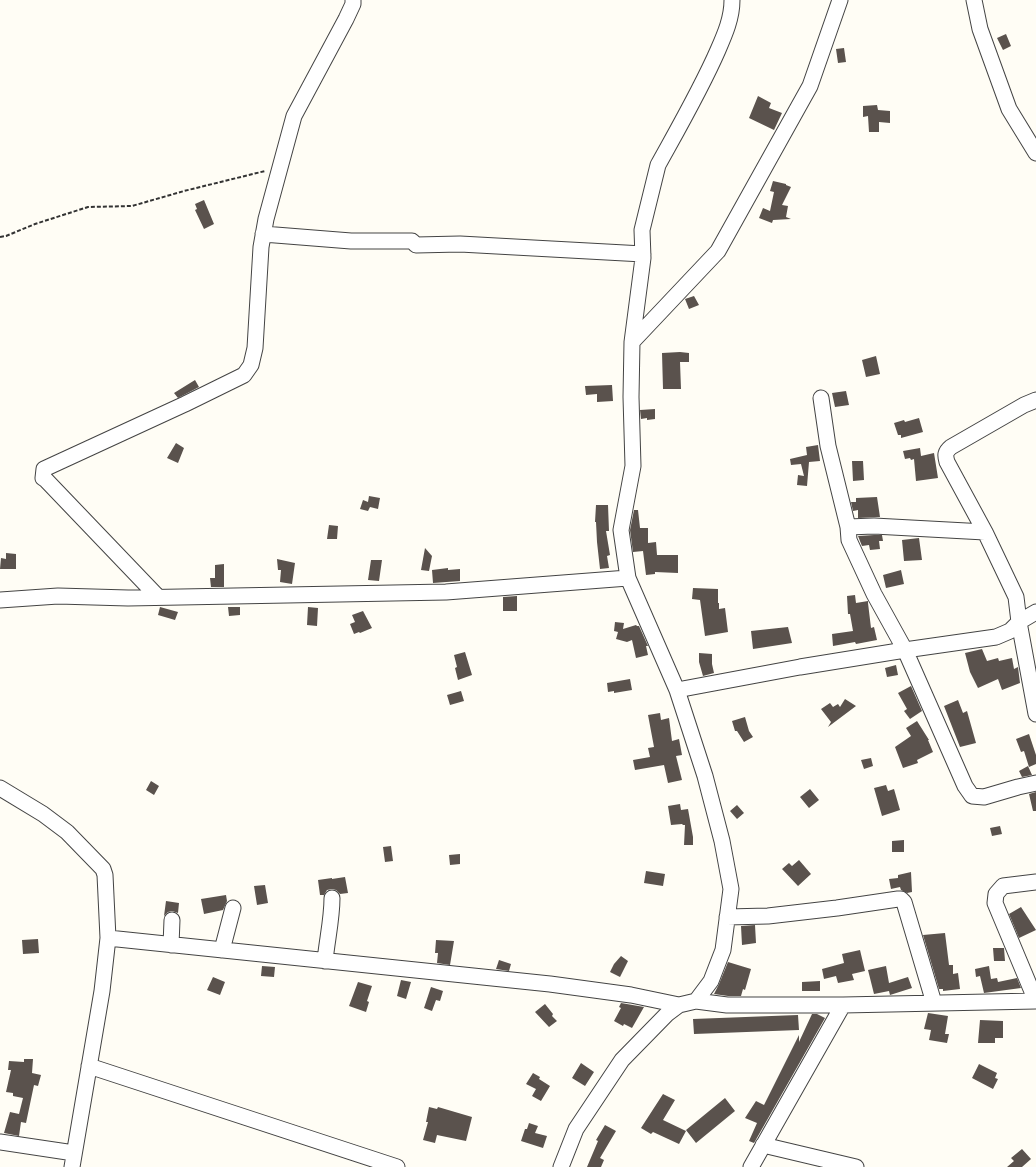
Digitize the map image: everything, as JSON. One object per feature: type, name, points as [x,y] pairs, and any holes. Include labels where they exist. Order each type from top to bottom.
[{"type":"street","points":[[158,597],[43,478],[44,469],[185,404],[244,374],[251,365],[255,348],[263,234],[294,116],[346,19],[352,4],[352,0]]},
{"type":"street","points":[[696,1002],[711,981],[723,950],[731,889],[722,841],[705,776],[677,690],[628,578],[621,530],[633,466],[631,397],[632,342],[643,254],[642,230],[658,164],[708,73],[725,34],[732,10],[732,0]]},
{"type":"street","points":[[632,342],[718,251],[810,86],[840,0]]},
{"type":"street","points":[[974,0],[980,29],[1009,109],[1036,153]]},
{"type":"street","points":[[263,234],[351,241],[412,241],[416,245],[460,244],[643,254]]},
{"type":"street","points":[[821,398],[826,436],[848,527],[849,540],[874,594],[905,650],[965,786],[972,796],[984,797],[1036,783]]},
{"type":"street","points":[[1036,400],[1017,409],[951,447],[945,455],[946,462],[985,532],[1016,598],[1036,714]]},
{"type":"street","points":[[848,527],[874,526],[985,532]]},
{"type":"street","points":[[0,600],[58,596],[158,597],[446,592],[628,578]]},
{"type":"street","points":[[677,690],[800,667],[996,637],[1010,631],[1019,622],[1036,612]]},
{"type":"street","points":[[0,788],[44,814],[67,832],[103,869],[106,882],[108,938],[102,991],[73,1160],[0,1142]]},
{"type":"street","points":[[562,1167],[576,1128],[622,1060],[667,1014],[679,1006],[696,1002],[727,1005],[842,1005],[1036,1001],[994,903],[996,894],[1003,886],[1036,882]]},
{"type":"street","points":[[325,961],[332,915],[332,898]]},
{"type":"street","points":[[727,917],[768,916],[901,899],[904,902],[934,1003]]},
{"type":"street","points":[[222,950],[233,908]]},
{"type":"street","points":[[170,945],[172,920]]},
{"type":"street","points":[[108,938],[550,984],[631,995],[679,1006]]},
{"type":"street","points":[[751,1167],[842,1005]]},
{"type":"street","points":[[89,1066],[397,1167]]},
{"type":"street","points":[[764,1145],[856,1167]]},
{"type":"path","points":[[0,237],[88,207],[132,206],[184,191],[280,168]]},
{"type":"building","points":[[1006,34],[1011,46],[1003,50],[997,38]]},
{"type":"building","points":[[844,48],[846,62],[838,63],[836,49]]},
{"type":"building","points":[[758,96],[771,103],[769,108],[782,113],[774,130],[749,118]]},
{"type":"building","points":[[877,105],[878,110],[890,111],[890,123],[879,122],[879,132],[869,132],[868,116],[863,117],[863,106]]},
{"type":"building","points":[[773,181],[786,184],[791,187],[782,205],[788,206],[786,217],[791,219],[773,220],[772,223],[759,218],[763,208],[770,211],[774,192],[770,191]]},
{"type":"building","points":[[204,200],[214,224],[204,229],[195,210],[197,209],[195,204]]},
{"type":"building","points":[[694,296],[699,305],[689,309],[685,299]]},
{"type":"building","points":[[662,353],[689,353],[689,362],[680,362],[681,389],[663,389]]},
{"type":"building","points":[[876,356],[880,374],[866,377],[862,360]]},
{"type":"building","points":[[195,380],[199,387],[178,398],[174,393]]},
{"type":"building","points":[[612,385],[613,401],[597,402],[597,394],[586,395],[585,386]]},
{"type":"building","points":[[846,391],[849,405],[835,407],[832,393]]},
{"type":"building","points":[[655,409],[655,419],[641,419],[640,410]]},
{"type":"building","points":[[919,418],[923,432],[901,438],[901,435],[898,435],[894,423]]},
{"type":"building","points":[[176,443],[184,448],[178,463],[167,458]]},
{"type":"building","points":[[818,445],[820,461],[809,462],[807,486],[797,485],[798,475],[804,476],[801,464],[791,465],[790,459],[807,455],[806,447]]},
{"type":"building","points":[[920,448],[921,456],[934,453],[938,478],[916,481],[914,459],[905,459],[903,451]]},
{"type":"building","points":[[852,461],[863,461],[864,480],[853,481]]},
{"type":"building","points":[[369,496],[380,498],[378,509],[370,507],[368,511],[360,509],[363,500],[368,502]]},
{"type":"building","points":[[877,497],[880,517],[858,518],[858,510],[853,511],[851,502],[856,502],[856,498]]},
{"type":"building","points":[[596,505],[608,505],[609,531],[606,531],[610,555],[607,556],[609,568],[600,569],[595,522]]},
{"type":"building","points":[[634,510],[638,510],[640,528],[648,528],[648,543],[656,542],[657,555],[678,555],[678,573],[655,572],[655,574],[646,575],[643,551],[633,552],[630,530]]},
{"type":"building","points":[[329,525],[338,526],[337,539],[327,539]]},
{"type":"building","points":[[882,535],[883,541],[879,541],[880,549],[870,550],[869,545],[862,546],[858,536]]},
{"type":"building","points":[[919,538],[922,560],[904,561],[902,540]]},
{"type":"building","points":[[425,548],[432,556],[429,571],[421,570]]},
{"type":"building","points":[[6,553],[16,554],[16,569],[0,569],[1,558],[6,559]]},
{"type":"building","points":[[277,559],[295,563],[292,584],[280,582],[281,570],[278,570]]},
{"type":"building","points":[[371,560],[382,560],[379,581],[368,580]]},
{"type":"building","points":[[224,564],[224,587],[211,587],[210,578],[215,578],[215,565]]},
{"type":"building","points":[[448,568],[448,570],[460,569],[460,581],[433,583],[432,570]]},
{"type":"building","points":[[901,570],[904,584],[886,588],[883,575]]},
{"type":"building","points":[[693,588],[718,589],[719,609],[725,608],[728,632],[705,636],[700,600],[692,599]]},
{"type":"building","points":[[855,595],[856,603],[868,601],[871,628],[874,627],[877,640],[833,646],[832,634],[853,631],[850,614],[848,614],[847,596]]},
{"type":"building","points":[[517,596],[517,611],[503,611],[503,597]]},
{"type":"building","points":[[160,607],[178,612],[175,620],[158,615]]},
{"type":"building","points":[[228,607],[240,607],[240,615],[229,616]]},
{"type":"building","points":[[308,607],[318,608],[317,626],[307,625]]},
{"type":"building","points":[[363,611],[372,628],[354,634],[350,624],[355,622],[352,615]]},
{"type":"building","points":[[615,622],[624,623],[623,629],[636,625],[639,626],[648,646],[646,646],[648,655],[636,658],[632,640],[627,642],[616,639],[618,632],[614,631]]},
{"type":"building","points":[[788,627],[792,643],[753,649],[751,631]]},
{"type":"building","points":[[982,649],[987,661],[998,658],[999,661],[1012,658],[1014,669],[1018,667],[1020,683],[1002,690],[998,679],[978,688],[970,672],[965,653]]},
{"type":"building","points":[[465,652],[472,675],[458,680],[454,655]]},
{"type":"building","points":[[699,653],[712,654],[714,673],[703,676],[699,662]]},
{"type":"building","points":[[896,665],[898,675],[887,677],[885,668]]},
{"type":"building","points":[[630,679],[632,690],[614,693],[614,691],[608,692],[607,683]]},
{"type":"building","points":[[911,686],[922,711],[910,719],[904,711],[907,709],[898,693]]},
{"type":"building","points":[[461,691],[464,701],[450,705],[447,695]]},
{"type":"building","points":[[845,699],[856,706],[828,727],[831,722],[821,709],[830,703],[833,707],[838,704],[840,707]]},
{"type":"building","points":[[958,700],[963,713],[967,711],[976,743],[960,747],[944,706]]},
{"type":"building","points":[[660,713],[661,720],[669,718],[672,741],[679,739],[682,755],[676,756],[682,780],[668,783],[664,765],[635,770],[633,760],[650,757],[648,748],[654,747],[648,715]]},
{"type":"building","points":[[745,717],[749,731],[753,737],[744,742],[737,731],[735,731],[732,721]]},
{"type":"building","points":[[917,721],[929,740],[933,752],[917,760],[918,763],[903,768],[895,747],[911,736],[906,728]]},
{"type":"building","points":[[1029,734],[1036,755],[1036,764],[1029,767],[1024,751],[1021,752],[1016,739]]},
{"type":"building","points":[[871,758],[873,766],[864,769],[861,760]]},
{"type":"building","points":[[1028,766],[1032,775],[1022,777],[1019,771]]},
{"type":"building","points":[[151,781],[159,786],[154,795],[146,790]]},
{"type":"building","points":[[886,785],[888,791],[894,789],[900,810],[882,816],[874,788]]},
{"type":"building","points":[[810,789],[819,800],[809,808],[800,797]]},
{"type":"building","points":[[1036,792],[1036,811],[1033,811],[1029,794]]},
{"type":"building","points":[[680,804],[681,810],[688,809],[693,845],[684,845],[685,825],[671,825],[668,806]]},
{"type":"building","points":[[737,805],[744,813],[737,819],[730,811]]},
{"type":"building","points":[[1000,826],[1002,834],[992,836],[990,828]]},
{"type":"building","points":[[904,840],[904,852],[892,852],[892,841]]},
{"type":"building","points":[[391,846],[393,861],[385,862],[383,847]]},
{"type":"building","points":[[460,854],[460,864],[450,865],[449,855]]},
{"type":"building","points":[[799,860],[811,874],[798,886],[782,869],[789,863],[792,866]]},
{"type":"building","points":[[646,871],[665,874],[663,886],[644,883]]},
{"type":"building","points":[[911,872],[912,892],[907,893],[901,890],[900,887],[891,889],[889,879],[898,878],[898,875]]},
{"type":"building","points":[[345,877],[348,893],[340,894],[336,890],[332,889],[327,890],[324,895],[320,895],[318,880]]},
{"type":"building","points":[[265,885],[268,903],[257,905],[254,886]]},
{"type":"building","points":[[226,895],[227,901],[223,910],[204,914],[201,899]]},
{"type":"building","points":[[166,901],[179,903],[178,913],[172,911],[168,912],[164,916]]},
{"type":"building","points":[[1021,907],[1036,930],[1019,938],[1009,914]]},
{"type":"building","points":[[755,925],[756,943],[742,945],[741,926]]},
{"type":"building","points":[[945,933],[949,965],[953,965],[953,974],[958,973],[960,989],[943,991],[943,989],[939,989],[923,935]]},
{"type":"building","points":[[38,939],[39,953],[23,954],[22,940]]},
{"type":"building","points":[[436,940],[454,941],[450,965],[437,963],[438,953],[435,953]]},
{"type":"building","points":[[993,948],[1004,948],[1005,961],[994,961]]},
{"type":"building","points":[[860,950],[865,971],[852,974],[854,980],[838,983],[836,976],[824,979],[822,969],[844,963],[842,954]]},
{"type":"building","points":[[621,956],[628,961],[620,977],[610,972],[614,964]]},
{"type":"building","points":[[499,960],[511,964],[509,971],[496,969]]},
{"type":"building","points":[[728,962],[751,969],[745,990],[743,989],[741,996],[714,994]]},
{"type":"building","points":[[262,966],[275,967],[274,977],[261,976]]},
{"type":"building","points":[[886,966],[889,983],[908,977],[912,988],[890,995],[889,991],[874,994],[868,970]]},
{"type":"building","points":[[989,966],[991,979],[997,978],[998,982],[1017,978],[1021,988],[984,993],[980,976],[976,977],[975,969]]},
{"type":"building","points":[[213,977],[225,982],[220,995],[207,990]]},
{"type":"building","points":[[401,980],[411,982],[406,999],[397,996]]},
{"type":"building","points":[[820,981],[820,991],[802,991],[802,982]]},
{"type":"building","points":[[358,982],[372,986],[367,1001],[369,1002],[366,1012],[349,1006]]},
{"type":"building","points":[[431,987],[443,991],[440,1001],[436,1000],[432,1011],[424,1008]]},
{"type":"building","points":[[621,1003],[644,1007],[632,1028],[624,1024],[623,1026],[614,1021],[621,1008],[619,1007]]},
{"type":"building","points":[[545,1004],[553,1014],[552,1016],[557,1021],[549,1027],[535,1012]]},
{"type":"building","points":[[928,1013],[948,1016],[945,1034],[949,1034],[947,1043],[929,1040],[931,1030],[924,1029]]},
{"type":"building","points":[[812,1014],[817,1014],[825,1018],[754,1143],[749,1141],[757,1123],[745,1118],[756,1101],[764,1105],[799,1035],[799,1042]]},
{"type":"building","points":[[798,1015],[799,1030],[694,1034],[693,1019]]},
{"type":"building","points":[[980,1020],[1003,1021],[1003,1038],[995,1038],[995,1043],[978,1043]]},
{"type":"building","points":[[24,1059],[33,1059],[32,1073],[41,1075],[38,1086],[34,1085],[26,1123],[21,1122],[19,1136],[4,1133],[10,1112],[19,1114],[23,1098],[13,1096],[13,1093],[6,1092],[11,1070],[8,1070],[9,1061],[24,1062]]},
{"type":"building","points":[[581,1063],[594,1072],[585,1086],[572,1078]]},
{"type":"building","points":[[979,1064],[997,1073],[995,1078],[998,1079],[993,1089],[972,1078]]},
{"type":"building","points":[[533,1073],[550,1086],[541,1101],[532,1096],[536,1089],[526,1084]]},
{"type":"building","points":[[663,1094],[675,1100],[663,1120],[686,1131],[679,1144],[653,1132],[651,1134],[641,1128]]},
{"type":"building","points":[[725,1098],[735,1111],[696,1143],[686,1130]]},
{"type":"building","points":[[429,1107],[437,1109],[438,1107],[472,1117],[466,1141],[437,1135],[435,1143],[423,1140],[428,1122],[426,1122]]},
{"type":"building","points":[[529,1123],[538,1126],[535,1133],[547,1136],[543,1148],[521,1141],[525,1129],[527,1129]]},
{"type":"building","points":[[605,1125],[616,1131],[600,1158],[604,1160],[601,1167],[587,1167],[598,1141],[596,1140]]},
{"type":"building","points":[[1022,1149],[1031,1159],[1022,1167],[1007,1167],[1014,1161],[1011,1158]]}]
